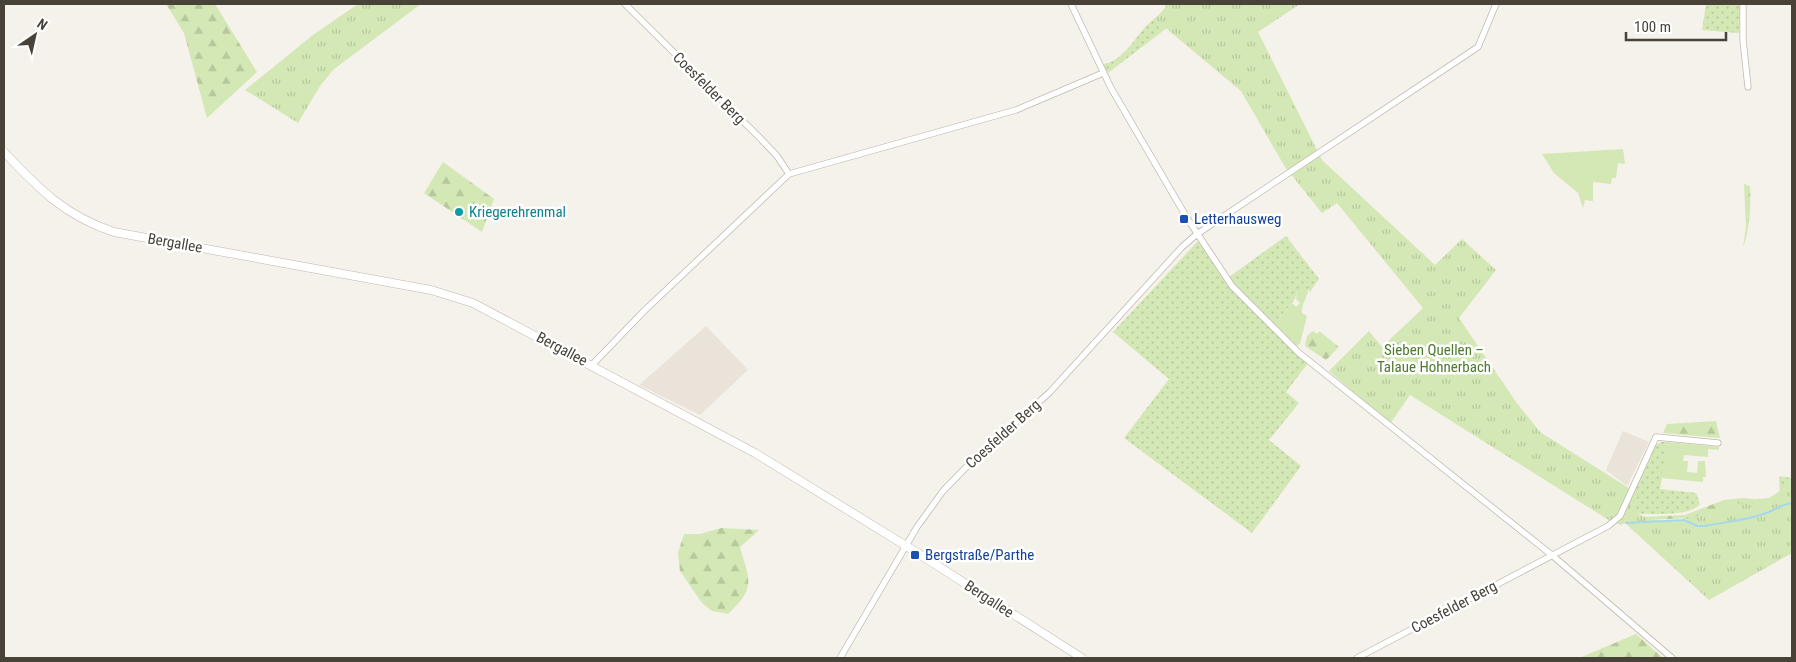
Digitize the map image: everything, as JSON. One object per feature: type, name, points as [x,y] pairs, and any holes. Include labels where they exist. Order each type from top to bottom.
[{"type":"street","name":"Coesfelder Berg","points":[[626,4],[760,138],[789,174]]},
{"type":"street","points":[[1071,4],[1103,73],[1197,234],[1232,286],[1299,353],[1552,556],[1672,658]]},
{"type":"street","name":"Coesfelder Berg","points":[[840,658],[930,507],[952,480],[1049,393],[1182,248],[1197,234],[1478,47],[1496,4]]},
{"type":"street","points":[[1743,4],[1743,40],[1748,87]]},
{"type":"street","points":[[592,365],[644,311],[789,174],[1016,110],[1103,73]]},
{"type":"street","name":"Bergallee","points":[[4,152],[58,205],[99,227],[150,239],[431,290],[454,296],[497,314],[755,453],[1082,658]]},
{"type":"street","name":"Coesfelder Berg","points":[[1357,658],[1608,526],[1620,516],[1656,437],[1718,443]]},
{"type":"shaded area","points":[[706,326],[748,370],[700,415],[639,385]]},
{"type":"shaded area","points":[[1623,431],[1649,442],[1627,486],[1606,470]]},
{"type":"green space","points":[[166,4],[215,4],[257,72],[207,118],[184,33]]},
{"type":"green space","points":[[358,4],[421,4],[334,69],[320,86],[298,123],[245,90],[313,35]]},
{"type":"green space","points":[[1166,4],[1198,4],[1108,73],[1103,64],[1109,63],[1121,55],[1145,27],[1163,11]]},
{"type":"green space","name":"Sieben Quellen – Talaue Hohnerbach","points":[[1170,4],[1300,4],[1258,32],[1322,160],[1435,265],[1462,239],[1496,270],[1459,318],[1516,402],[1540,432],[1638,494],[1632,511],[1659,520],[1682,520],[1733,505],[1761,502],[1792,481],[1792,553],[1709,600],[1625,523],[1621,525],[1607,519],[1410,395],[1390,424],[1329,371],[1369,331],[1382,347],[1423,308],[1337,203],[1322,213],[1285,167],[1241,91],[1155,19]]},
{"type":"green space","points":[[1706,4],[1740,4],[1739,33],[1702,30]]},
{"type":"green space","points":[[1623,149],[1625,164],[1618,163],[1616,178],[1612,178],[1611,184],[1593,182],[1593,201],[1585,200],[1583,208],[1578,193],[1554,173],[1542,154]]},
{"type":"green space","points":[[443,162],[494,199],[482,232],[424,193]]},
{"type":"green space","points":[[1744,184],[1750,186],[1750,202],[1749,225],[1743,248],[1746,226]]},
{"type":"green space","points":[[1286,236],[1319,279],[1310,292],[1308,289],[1297,292],[1295,299],[1274,324],[1236,287],[1229,277]]},
{"type":"green space","points":[[1198,241],[1231,290],[1308,363],[1286,392],[1299,403],[1269,440],[1301,466],[1252,533],[1124,438],[1169,379],[1113,332]]},
{"type":"green space","points":[[1308,289],[1302,309],[1302,313],[1307,316],[1300,344],[1296,346],[1274,324],[1292,303],[1296,307],[1300,303],[1296,299],[1297,292]]},
{"type":"green space","points":[[1313,331],[1317,334],[1319,331],[1339,347],[1326,360],[1305,346],[1307,336]]},
{"type":"green space","points":[[1716,421],[1720,438],[1663,433],[1667,424]]},
{"type":"green space","points":[[1661,442],[1668,442],[1660,489],[1696,493],[1700,504],[1687,511],[1677,513],[1630,514],[1630,500],[1655,446]]},
{"type":"green space","points":[[1668,442],[1719,447],[1719,450],[1708,449],[1708,457],[1684,455],[1683,461],[1688,461],[1687,472],[1697,473],[1698,461],[1705,461],[1706,477],[1703,477],[1703,482],[1661,478]]},
{"type":"green space","points":[[1779,476],[1792,478],[1792,501],[1697,524],[1681,518],[1735,504],[1754,503],[1754,499],[1780,498]]},
{"type":"green space","points":[[1754,499],[1754,503],[1733,505],[1685,518],[1640,520],[1642,517],[1685,515],[1724,500]]},
{"type":"green space","points":[[721,528],[759,530],[740,547],[748,576],[747,590],[728,614],[712,611],[702,603],[680,571],[678,553],[684,534],[700,534]]},
{"type":"green space","points":[[1636,634],[1663,658],[1579,658]]},
{"type":"waterway","points":[[1626,523],[1684,520],[1697,526],[1705,526],[1741,520],[1767,513],[1792,503]]},
{"type":"place","name":"Kriegerehrenmal","points":[[459,212]]},
{"type":"place","name":"Letterhausweg","points":[[1184,219]]},
{"type":"place","name":"Bergstraße/Parthe","points":[[915,555]]}]
